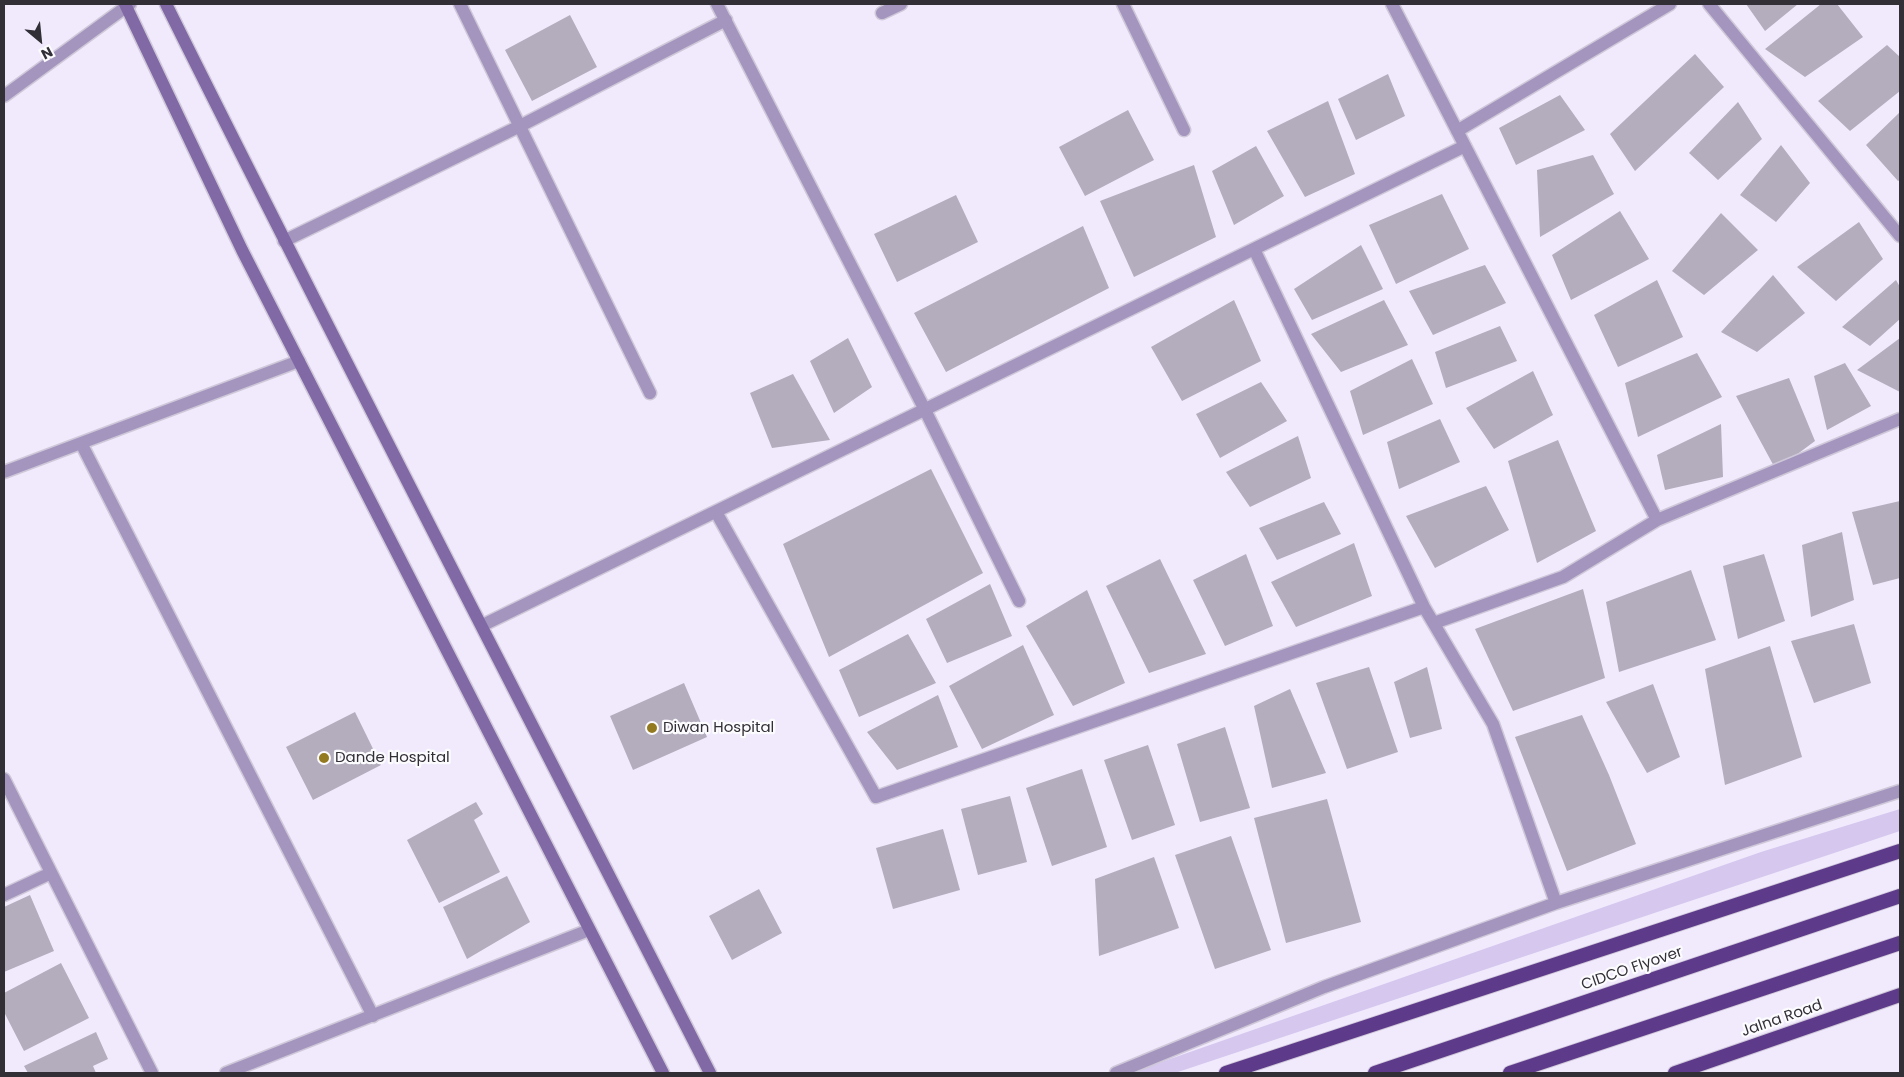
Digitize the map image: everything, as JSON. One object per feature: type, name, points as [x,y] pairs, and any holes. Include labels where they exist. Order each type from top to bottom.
[{"type":"highway","points":[[1226,1073],[1900,851]]},
{"type":"highway","name":"CIDCO Flyover","points":[[1375,1073],[1900,896]]},
{"type":"highway","points":[[1510,1073],[1900,943]]},
{"type":"highway","name":"Jalna Road","points":[[1675,1073],[1900,995]]},
{"type":"main road","points":[[127,4],[242,250],[663,1073]]},
{"type":"main road","points":[[166,4],[284,241],[710,1073]]},
{"type":"street","points":[[4,96],[127,4]]},
{"type":"street","points":[[460,4],[650,393]]},
{"type":"street","points":[[717,4],[925,410],[1019,601]]},
{"type":"street","points":[[882,13],[901,4]]},
{"type":"street","points":[[1122,4],[1184,130]]},
{"type":"street","points":[[1392,4],[1657,520]]},
{"type":"street","points":[[1457,131],[1670,4]]},
{"type":"street","points":[[1709,4],[1900,236]]},
{"type":"street","points":[[284,241],[520,126],[726,20]]},
{"type":"street","points":[[482,625],[1465,146]]},
{"type":"street","points":[[1254,249],[1424,607],[1493,724],[1556,903]]},
{"type":"street","points":[[4,472],[299,361]]},
{"type":"street","points":[[1434,623],[1563,577],[1657,520],[1900,420]]},
{"type":"street","points":[[81,443],[373,1016]]},
{"type":"street","points":[[716,512],[876,797],[1424,607]]},
{"type":"street","points":[[4,779],[152,1073]]},
{"type":"street","points":[[1116,1073],[1324,987],[1556,903],[1900,791]]},
{"type":"street","points":[[4,895],[51,873]]},
{"type":"street","points":[[226,1073],[590,930]]},
{"type":"shaded area","points":[[1900,809],[1900,831],[1175,1073],[1130,1073],[1761,852]]},
{"type":"building","points":[[1746,4],[1798,4],[1765,31]]},
{"type":"building","points":[[1821,4],[1837,4],[1863,37],[1805,77],[1765,49]]},
{"type":"building","points":[[570,15],[597,67],[532,101],[505,50]]},
{"type":"building","points":[[1887,45],[1900,57],[1900,91],[1850,131],[1818,101]]},
{"type":"building","points":[[1695,54],[1724,87],[1635,171],[1610,134]]},
{"type":"building","points":[[1388,74],[1405,116],[1356,140],[1338,99]]},
{"type":"building","points":[[1560,95],[1585,130],[1516,165],[1499,128]]},
{"type":"building","points":[[1328,101],[1355,174],[1305,197],[1267,131]]},
{"type":"building","points":[[1738,102],[1762,139],[1718,180],[1689,153]]},
{"type":"building","points":[[1128,110],[1154,160],[1085,196],[1059,147]]},
{"type":"building","points":[[1900,112],[1900,180],[1898,181],[1866,145]]},
{"type":"building","points":[[1781,145],[1810,183],[1776,222],[1740,195]]},
{"type":"building","points":[[1256,146],[1284,196],[1234,225],[1212,171]]},
{"type":"building","points":[[1593,155],[1614,194],[1540,237],[1537,170]]},
{"type":"building","points":[[1194,165],[1216,237],[1134,277],[1100,201]]},
{"type":"building","points":[[1442,194],[1469,249],[1396,284],[1369,225]]},
{"type":"building","points":[[956,195],[978,242],[897,282],[874,234]]},
{"type":"building","points":[[1620,211],[1649,259],[1571,300],[1552,255]]},
{"type":"building","points":[[1721,213],[1758,250],[1704,295],[1672,271]]},
{"type":"building","points":[[1859,222],[1883,259],[1836,301],[1797,267]]},
{"type":"building","points":[[1083,226],[1109,288],[946,372],[914,313]]},
{"type":"building","points":[[1361,245],[1383,289],[1312,320],[1294,289]]},
{"type":"building","points":[[1485,265],[1506,303],[1433,335],[1409,291]]},
{"type":"building","points":[[1773,275],[1805,313],[1757,352],[1721,332]]},
{"type":"building","points":[[1657,280],[1683,337],[1618,367],[1594,315]]},
{"type":"building","points":[[1896,280],[1900,287],[1900,319],[1870,346],[1842,327]]},
{"type":"building","points":[[1234,300],[1261,361],[1182,401],[1151,347]]},
{"type":"building","points":[[1384,300],[1408,345],[1341,372],[1311,334]]},
{"type":"building","points":[[1500,326],[1517,361],[1446,388],[1435,352]]},
{"type":"building","points":[[848,338],[872,387],[834,413],[810,361]]},
{"type":"building","points":[[1900,338],[1900,392],[1857,370]]},
{"type":"building","points":[[1697,353],[1722,397],[1638,437],[1625,383]]},
{"type":"building","points":[[1412,359],[1433,404],[1363,435],[1350,391]]},
{"type":"building","points":[[1845,363],[1871,406],[1827,430],[1814,376]]},
{"type":"building","points":[[1533,371],[1553,415],[1494,449],[1466,408]]},
{"type":"building","points":[[793,374],[830,440],[772,448],[750,393]]},
{"type":"building","points":[[1789,378],[1815,441],[1776,470],[1736,396]]},
{"type":"building","points":[[1261,382],[1287,421],[1220,458],[1196,414]]},
{"type":"building","points":[[1440,419],[1460,462],[1399,489],[1387,442]]},
{"type":"building","points":[[1721,424],[1723,477],[1665,490],[1657,455]]},
{"type":"building","points":[[1298,436],[1311,478],[1250,507],[1226,472]]},
{"type":"building","points":[[1558,440],[1596,531],[1537,563],[1508,461]]},
{"type":"building","points":[[931,469],[983,573],[829,657],[783,544]]},
{"type":"building","points":[[1486,486],[1509,530],[1435,568],[1406,516]]},
{"type":"building","points":[[1900,501],[1900,578],[1873,585],[1852,512]]},
{"type":"building","points":[[1324,502],[1341,534],[1277,560],[1259,528]]},
{"type":"building","points":[[1842,532],[1854,600],[1811,617],[1802,545]]},
{"type":"building","points":[[1354,543],[1372,596],[1296,627],[1271,582]]},
{"type":"building","points":[[1246,554],[1273,626],[1225,646],[1193,580]]},
{"type":"building","points":[[1764,554],[1785,621],[1738,639],[1723,566]]},
{"type":"building","points":[[1160,559],[1206,654],[1149,673],[1106,586]]},
{"type":"building","points":[[1691,570],[1716,640],[1619,672],[1606,602]]},
{"type":"building","points":[[990,584],[1012,636],[947,663],[926,619]]},
{"type":"building","points":[[1583,589],[1605,678],[1513,711],[1475,629]]},
{"type":"building","points":[[1087,590],[1125,683],[1073,706],[1026,626]]},
{"type":"building","points":[[1854,624],[1871,683],[1814,703],[1791,641]]},
{"type":"building","points":[[908,634],[936,683],[859,717],[839,670]]},
{"type":"building","points":[[1023,645],[1054,715],[982,749],[949,686]]},
{"type":"building","points":[[1770,646],[1802,757],[1725,785],[1705,669]]},
{"type":"building","points":[[1369,667],[1398,752],[1347,769],[1316,683]]},
{"type":"building","points":[[1427,667],[1442,729],[1410,738],[1394,682]]},
{"type":"building","points":[[684,683],[707,737],[633,770],[610,716]]},
{"type":"building","points":[[1653,684],[1680,757],[1647,773],[1606,702]]},
{"type":"building","points":[[1290,689],[1326,773],[1272,788],[1254,706]]},
{"type":"building","points":[[938,695],[958,747],[897,770],[867,732]]},
{"type":"building","points":[[355,712],[381,765],[313,800],[286,747]]},
{"type":"building","points":[[1582,715],[1609,775],[1636,844],[1567,871],[1515,737]]},
{"type":"building","points":[[1225,727],[1250,808],[1200,822],[1177,744]]},
{"type":"building","points":[[1148,745],[1175,825],[1132,840],[1104,760]]},
{"type":"building","points":[[1082,769],[1107,847],[1052,866],[1026,788]]},
{"type":"building","points":[[1010,796],[1027,862],[978,875],[961,809]]},
{"type":"building","points":[[1327,799],[1361,922],[1286,943],[1254,818]]},
{"type":"building","points":[[476,802],[483,814],[474,820],[500,872],[439,903],[407,840]]},
{"type":"building","points":[[943,829],[960,890],[893,909],[876,848]]},
{"type":"building","points":[[1231,836],[1271,950],[1215,969],[1175,855]]},
{"type":"building","points":[[1154,857],[1179,928],[1099,956],[1095,879]]},
{"type":"building","points":[[507,876],[530,922],[467,959],[443,907]]},
{"type":"building","points":[[759,889],[782,933],[732,960],[709,916]]},
{"type":"building","points":[[30,895],[54,951],[4,972],[4,907]]},
{"type":"building","points":[[61,963],[89,1018],[24,1051],[4,1012],[4,993]]},
{"type":"building","points":[[96,1032],[108,1059],[93,1066],[96,1073],[28,1073],[24,1066]]},
{"type":"place","name":"Diwan Hospital","points":[[652,728]]},
{"type":"place","name":"Dande Hospital","points":[[324,758]]}]
